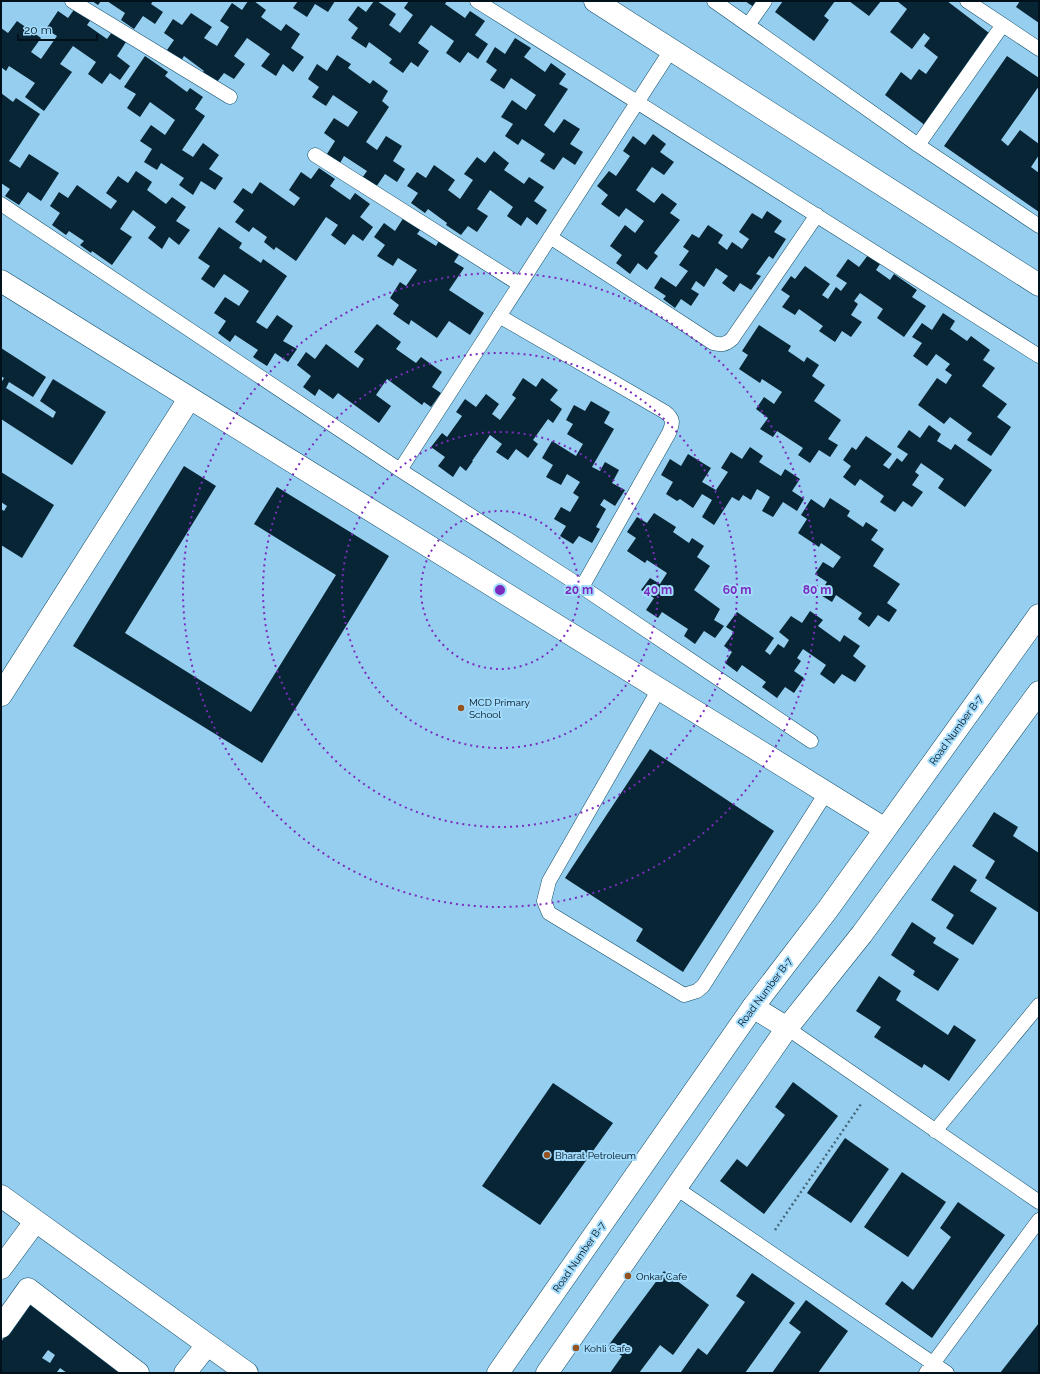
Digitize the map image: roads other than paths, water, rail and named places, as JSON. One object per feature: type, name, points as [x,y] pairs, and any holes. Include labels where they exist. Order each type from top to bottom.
[{"type":"street","points":[[595,1],[1039,284]]},
{"type":"street","points":[[1,281],[189,399],[885,829]]},
{"type":"street","points":[[1,695],[189,399]]},
{"type":"street","name":"Road Number B-7","points":[[498,1373],[753,1007],[828,909],[1039,615]]},
{"type":"street","points":[[547,1373],[787,1028],[862,934],[1039,692]]},
{"type":"street","points":[[753,1007],[787,1028]]},
{"type":"street","points":[[1,1196],[35,1222],[247,1373]]},
{"type":"street","points":[[1,1268],[35,1222]]},
{"type":"street","points":[[1,1328],[28,1289],[138,1373]]},
{"type":"street","points":[[185,1373],[207,1345]]},
{"type":"lane","points":[[72,1],[230,97]]},
{"type":"lane","points":[[477,1],[1039,356]]},
{"type":"lane","points":[[714,1],[918,145],[1039,226]]},
{"type":"lane","points":[[748,25],[764,1]]},
{"type":"lane","points":[[967,1],[1002,26],[1039,49]]},
{"type":"lane","points":[[918,145],[1002,26]]},
{"type":"lane","points":[[400,470],[671,50]]},
{"type":"lane","points":[[315,155],[519,284]]},
{"type":"lane","points":[[1,204],[400,470],[582,587],[811,741]]},
{"type":"lane","points":[[550,237],[713,343],[721,345],[727,344],[732,340],[817,215]]},
{"type":"lane","points":[[499,316],[665,412],[671,417],[672,424],[669,433],[582,587]]},
{"type":"lane","points":[[659,689],[549,881],[544,901],[549,913],[684,995],[697,991],[703,986],[826,792]]},
{"type":"lane","points":[[935,1131],[1039,1004]]},
{"type":"lane","points":[[787,1028],[1039,1202]]},
{"type":"lane","points":[[676,1188],[763,1247],[930,1368],[947,1373]]},
{"type":"lane","points":[[930,1368],[1039,1220]]},
{"type":"place","name":"MCD Primary School","points":[[461,708]]},
{"type":"place","name":"Bharat Petroleum","points":[[547,1155]]},
{"type":"place","name":"Onkar Cafe","points":[[628,1276]]},
{"type":"place","name":"Kohli Cafe","points":[[576,1348]]}]
